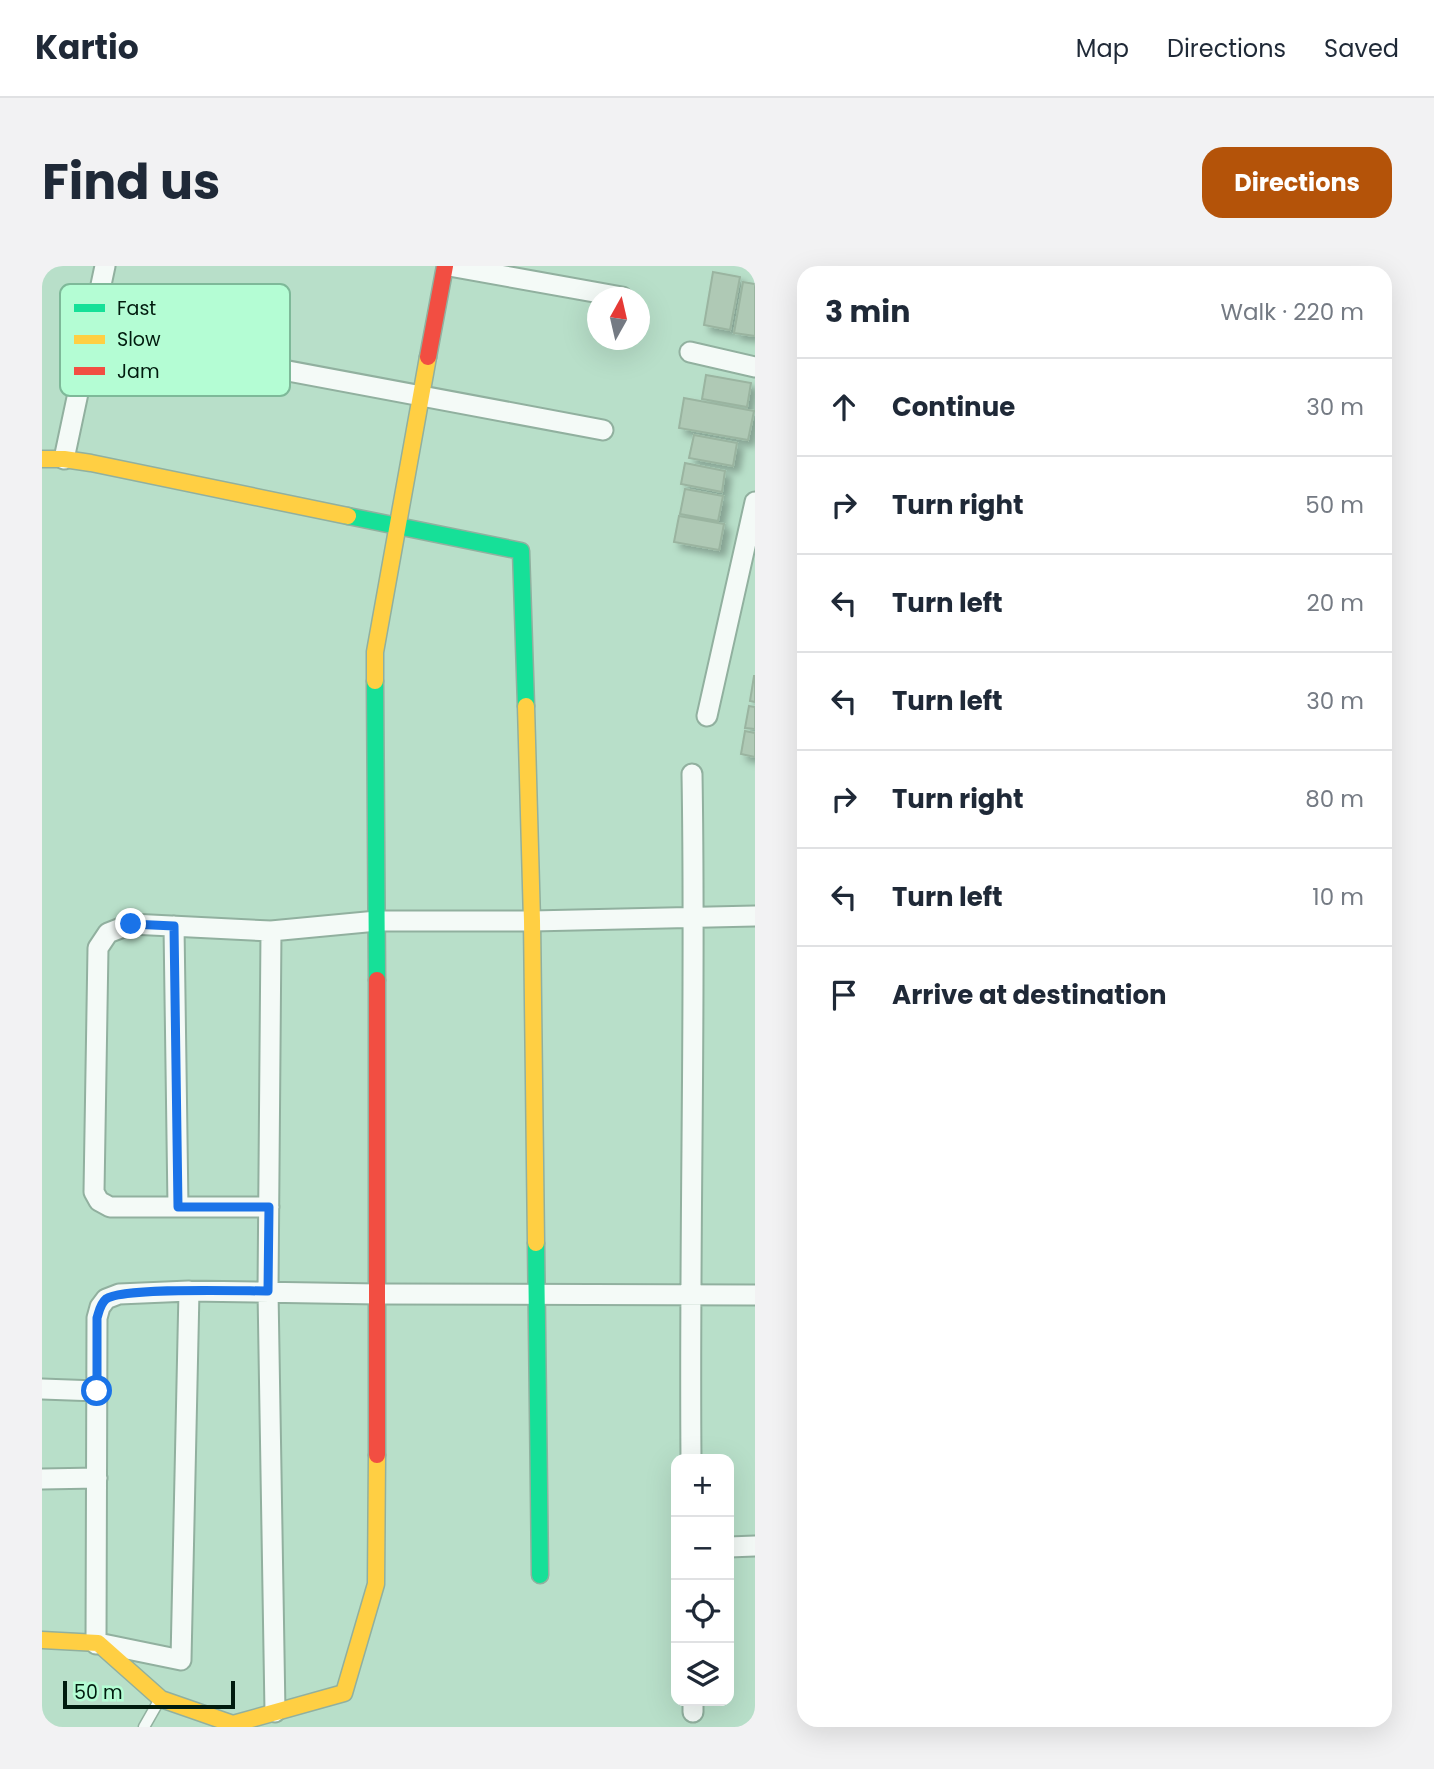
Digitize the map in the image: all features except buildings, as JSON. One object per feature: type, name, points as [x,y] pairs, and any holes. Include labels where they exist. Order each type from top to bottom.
[{"type":"street","points":[[101,284],[105,266]]},
{"type":"street","points":[[587,291],[447,266],[397,524],[376,652],[378,1294],[376,1584],[344,1693],[233,1724],[161,1699],[97,1644],[97,1318],[106,1299],[119,1294],[189,1291],[378,1294],[755,1295]]},
{"type":"street","points":[[690,352],[755,367]]},
{"type":"street","points":[[290,371],[603,429]]},
{"type":"street","points":[[64,458],[78,396]]},
{"type":"street","points":[[42,458],[64,458],[521,551],[532,921],[540,1575]]},
{"type":"street","points":[[707,716],[755,502]]},
{"type":"street","points":[[691,1454],[694,918],[692,774]]},
{"type":"street","points":[[269,1207],[110,1207],[99,1201],[94,1192],[98,948],[108,933],[131,924],[271,931],[377,921],[755,916]]},
{"type":"street","points":[[174,926],[178,1207]]},
{"type":"street","points":[[271,931],[268,1291],[275,1712]]},
{"type":"street","points":[[42,1640],[97,1644],[181,1660],[189,1291]]},
{"type":"street","points":[[42,1389],[97,1391]]},
{"type":"street","points":[[42,1479],[97,1478]]},
{"type":"street","points":[[734,1547],[755,1546]]},
{"type":"lane","points":[[144,1727],[161,1699]]},
{"type":"lane","points":[[257,1727],[275,1712]]},
{"type":"traffic: fast","points":[[348,516],[521,551],[526,706]]},
{"type":"traffic: fast","points":[[375,681],[377,980]]},
{"type":"traffic: fast","points":[[536,1243],[540,1575]]},
{"type":"traffic: slow","points":[[375,681],[375,652],[428,357]]},
{"type":"traffic: slow","points":[[42,459],[91,463],[348,516]]},
{"type":"traffic: slow","points":[[526,706],[536,1243]]},
{"type":"traffic: slow","points":[[42,1640],[98,1643],[161,1699],[233,1724],[344,1693],[376,1584],[377,1455]]},
{"type":"traffic: jam","points":[[428,357],[445,266]]},
{"type":"traffic: jam","points":[[377,980],[377,1455]]},
{"type":"route","points":[[97,1391],[97,1318],[106,1299],[119,1294],[268,1291],[269,1207],[178,1207],[174,926],[131,924]]}]
